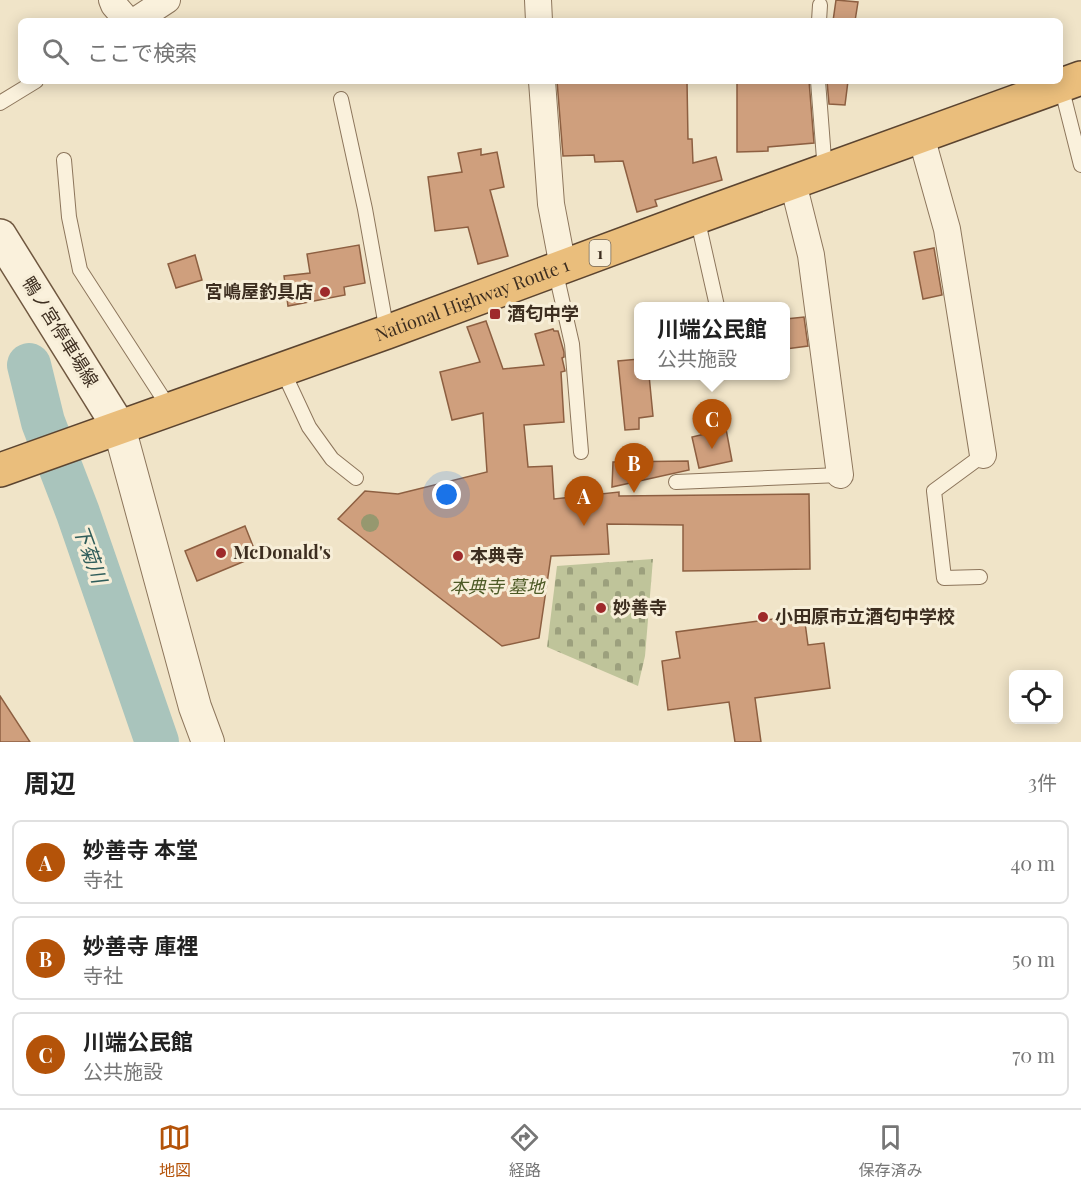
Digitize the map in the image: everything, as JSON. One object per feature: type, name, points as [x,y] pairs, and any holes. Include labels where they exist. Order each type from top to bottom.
[{"type":"highway","name":"National Highway Route 1","points":[[13,465],[387,332],[1071,82]]},
{"type":"main road","name":"鴨ノ宮停車場線","points":[[0,236],[107,432]]},
{"type":"street","points":[[112,0],[125,18]]},
{"type":"street","points":[[140,18],[167,0]]},
{"type":"street","points":[[538,0],[539,18]]},
{"type":"street","points":[[542,84],[551,204],[559,268]]},
{"type":"street","points":[[921,136],[947,229],[983,455]]},
{"type":"street","points":[[793,183],[811,255],[840,475]]},
{"type":"street","points":[[107,432],[208,742]]},
{"type":"lane","points":[[819,5],[819,18]]},
{"type":"lane","points":[[1071,82],[1081,165]]},
{"type":"lane","points":[[0,103],[31,84]]},
{"type":"lane","points":[[818,84],[825,172]]},
{"type":"lane","points":[[341,99],[365,209],[387,332]]},
{"type":"lane","points":[[64,160],[69,217],[80,270],[170,409]]},
{"type":"lane","points":[[697,217],[716,302]]},
{"type":"lane","points":[[559,268],[572,344],[581,452]]},
{"type":"lane","points":[[282,369],[309,427],[332,459],[356,478]]},
{"type":"lane","points":[[980,577],[944,578],[934,491],[983,455]]},
{"type":"lane","points":[[676,482],[840,475]]},
{"type":"green space","points":[[653,559],[645,656],[638,686],[547,647],[557,566]]},
{"type":"building","points":[[836,0],[858,2],[855,18],[833,18]]},
{"type":"building","points":[[557,84],[687,84],[688,139],[692,139],[693,163],[716,157],[722,180],[655,200],[657,206],[637,212],[623,161],[595,162],[594,155],[563,156]]},
{"type":"building","points":[[737,84],[809,84],[814,143],[768,147],[768,151],[737,152]]},
{"type":"building","points":[[827,84],[848,84],[845,105],[829,104]]},
{"type":"building","points":[[481,149],[481,155],[497,152],[504,187],[490,190],[508,256],[478,264],[468,227],[435,231],[428,177],[462,172],[458,153]]},
{"type":"building","points":[[359,245],[365,283],[344,287],[345,295],[288,306],[284,276],[310,273],[307,254]]},
{"type":"building","points":[[934,248],[942,295],[923,299],[914,252]]},
{"type":"building","points":[[195,255],[202,280],[176,288],[168,264]]},
{"type":"building","points":[[804,317],[808,346],[790,348],[790,319]]},
{"type":"building","points":[[486,321],[503,369],[544,365],[535,334],[553,329],[558,331],[564,352],[562,358],[565,371],[561,372],[564,422],[524,425],[528,467],[552,466],[554,499],[619,492],[619,496],[809,494],[810,569],[683,571],[683,525],[607,524],[609,554],[551,556],[539,638],[502,646],[338,519],[365,491],[398,494],[487,472],[483,413],[452,420],[440,372],[480,362],[467,327]]},
{"type":"building","points":[[634,359],[634,380],[649,380],[653,416],[639,418],[639,429],[625,430],[618,361]]},
{"type":"building","points":[[726,429],[732,461],[699,468],[692,437]]},
{"type":"building","points":[[688,461],[689,470],[612,487],[613,462]]},
{"type":"building","name":"McDonald's","points":[[245,526],[257,556],[197,581],[185,551]]},
{"type":"building","points":[[804,615],[808,645],[824,643],[830,688],[755,698],[761,742],[735,742],[729,702],[668,710],[662,661],[680,658],[676,632]]},
{"type":"building","points":[[0,696],[30,742],[0,742]]},
{"type":"waterway","name":"下菊川","points":[[29,365],[43,422],[78,513],[157,742]]},
{"type":"place","name":"宮嶋屋釣具店","points":[[325,292]]},
{"type":"place","name":"酒匂中学","points":[[495,314]]},
{"type":"place","name":"川端公民館","points":[[712,449]]},
{"type":"place","name":"妙善寺 庫裡","points":[[634,493]]},
{"type":"place","name":"妙善寺 本堂","points":[[584,526]]},
{"type":"place","name":"McDonald's","points":[[221,553]]},
{"type":"place","name":"本典寺","points":[[458,556]]},
{"type":"place","name":"妙善寺","points":[[601,608]]},
{"type":"place","name":"小田原市立酒匂中学校","points":[[763,617]]},
{"type":"park label","name":"本典寺 墓地","points":[[497,587]]}]
